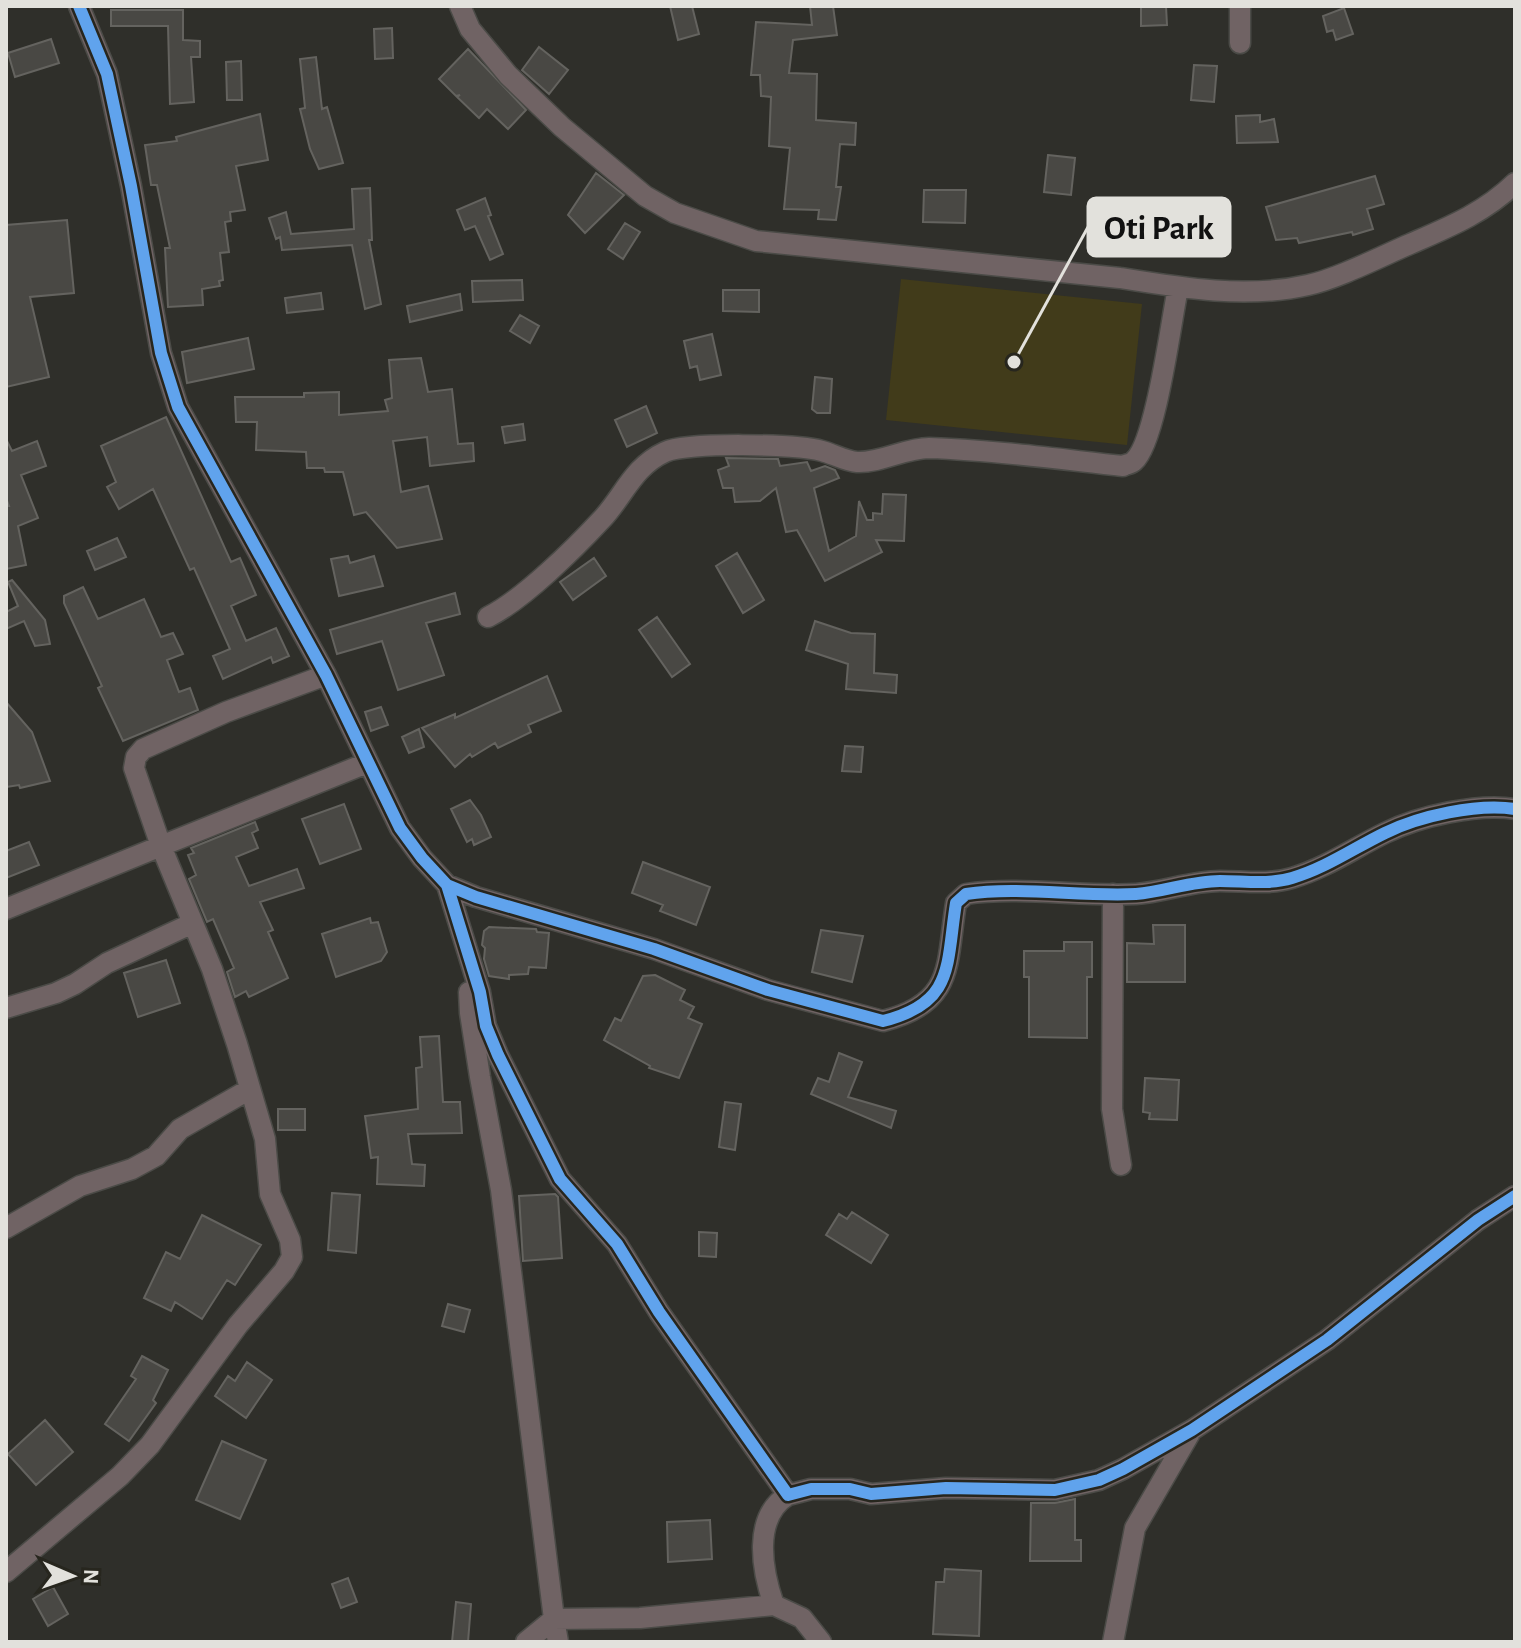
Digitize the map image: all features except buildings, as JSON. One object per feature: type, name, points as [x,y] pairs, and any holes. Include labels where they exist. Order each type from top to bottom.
[{"type":"street","points":[[79,6],[107,74],[167,379],[178,407],[326,675],[400,828],[447,885],[476,897],[654,949],[768,990],[883,1021],[925,1005],[938,991],[945,976],[956,903],[966,894],[1140,893],[1219,881],[1255,883],[1290,879],[1418,820],[1500,806],[1515,809]]},
{"type":"street","points":[[460,6],[470,29],[508,75],[562,127],[645,196],[675,213],[756,241],[1106,276],[1178,288],[1268,291],[1310,285],[1473,216],[1498,200],[1515,183]]},
{"type":"street","points":[[1240,6],[1240,43]]},
{"type":"street","points":[[488,617],[509,607],[605,516],[636,472],[666,451],[724,445],[791,448],[820,450],[856,462],[924,448],[1123,466],[1134,461],[1146,440],[1159,391],[1178,288]]},
{"type":"street","points":[[6,1572],[120,1476],[150,1445],[292,1257],[290,1240],[270,1194],[265,1139],[212,969],[161,846],[134,768],[136,757],[143,749],[226,712],[326,675]]},
{"type":"street","points":[[6,909],[367,763]]},
{"type":"street","points":[[447,885],[486,1026],[560,1179],[617,1244],[659,1312],[788,1495]]},
{"type":"street","points":[[1113,894],[1112,1109],[1121,1165]]},
{"type":"street","points":[[6,1008],[56,993],[107,963],[193,923]]},
{"type":"street","points":[[468,952],[470,1013],[501,1190],[558,1642]]},
{"type":"street","points":[[6,1228],[80,1186],[132,1169],[156,1156],[180,1129],[250,1089]]},
{"type":"street","points":[[774,1605],[766,1583],[762,1555],[766,1525],[775,1503],[788,1495],[811,1489],[850,1489],[871,1494],[946,1488],[1055,1490],[1075,1487],[1123,1469],[1192,1430],[1327,1340],[1478,1220],[1515,1196]]},
{"type":"street","points":[[1113,1642],[1135,1528],[1192,1430]]},
{"type":"street","points":[[526,1642],[554,1619],[640,1618],[774,1605],[802,1618],[821,1642]]},
{"type":"shaded area","points":[[901,279],[1142,304],[1127,445],[886,420]]},
{"type":"cycle path","points":[[79,6],[107,74],[161,353],[178,407],[326,675],[400,828],[447,885],[476,897],[654,949],[768,990],[883,1021],[923,1004],[935,992],[947,963],[956,903],[966,894],[1007,891],[1136,894],[1209,881],[1283,880],[1317,869],[1414,821],[1467,809],[1515,809]]},
{"type":"cycle path","points":[[447,885],[480,992],[486,1026],[560,1179],[617,1244],[659,1312],[788,1495],[811,1489],[850,1489],[871,1494],[946,1488],[1055,1490],[1099,1480],[1192,1430],[1327,1340],[1478,1220],[1515,1196]]},
{"type":"place","name":"Oti Park","points":[[1014,362]]}]
